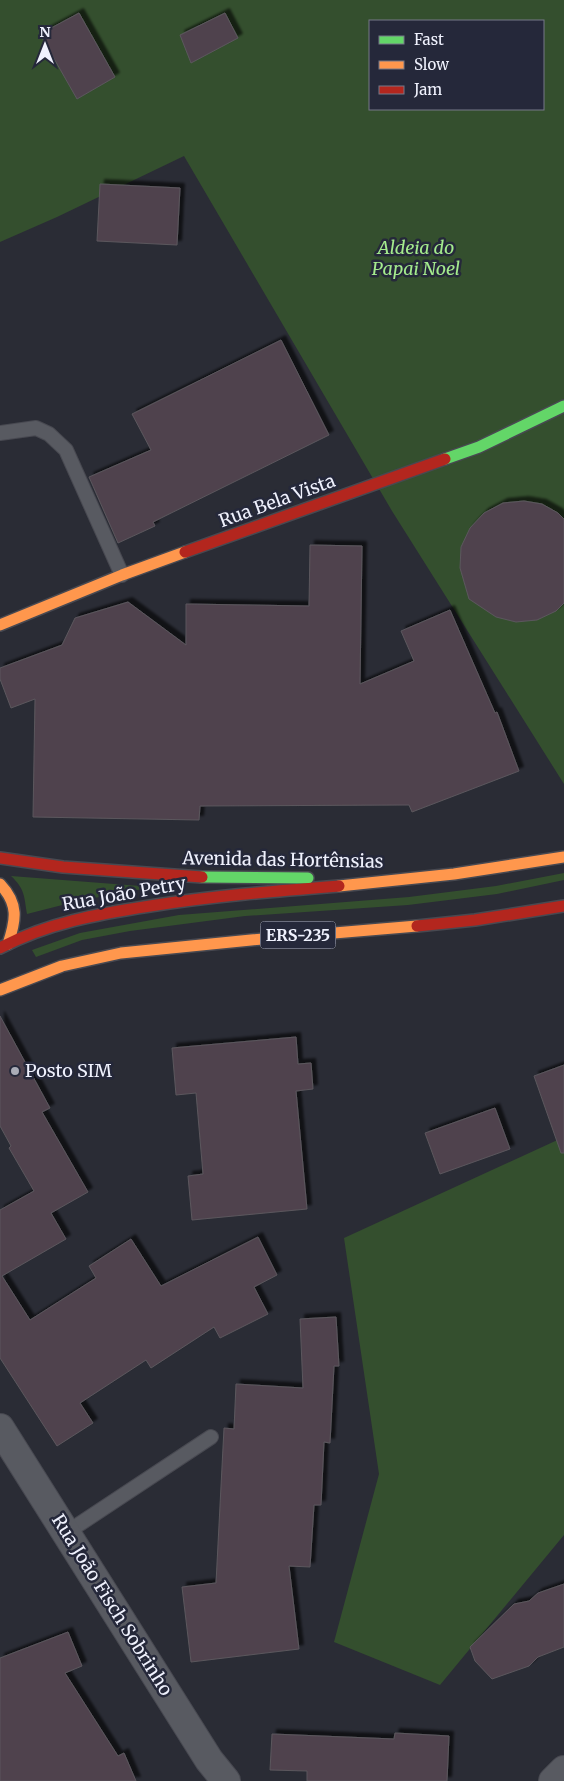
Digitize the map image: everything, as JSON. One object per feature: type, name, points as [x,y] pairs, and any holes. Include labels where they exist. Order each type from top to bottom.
[{"type":"main road","name":"Rua Bela Vista","points":[[0,625],[122,575],[479,447],[564,406]]},
{"type":"main road","name":"Avenida das Hortênsias","points":[[0,858],[63,867],[196,877],[409,879],[521,866],[564,857]]},
{"type":"main road","name":"Rua João Petry","points":[[4,946],[50,925],[130,908],[218,896],[409,879]]},
{"type":"main road","points":[[0,884],[11,896],[15,911],[13,930],[4,946]]},
{"type":"main road","name":"ERS-235","points":[[0,990],[34,975],[73,962],[121,954],[269,937],[412,927],[523,914],[564,906]]},
{"type":"street","name":"Rua João Fisch Sobrinho","points":[[0,1428],[209,1760],[226,1781]]},
{"type":"street","points":[[553,1781],[564,1770]]},
{"type":"lane","points":[[0,433],[36,428],[48,434],[66,450],[122,575]]},
{"type":"lane","points":[[66,1533],[211,1437]]},
{"type":"green space","name":"Aldeia do Papai Noel","points":[[0,0],[564,0],[564,784],[392,511],[184,156],[0,242]]},
{"type":"green space","points":[[564,873],[564,880],[497,894],[408,905],[245,916],[130,931],[82,940],[36,957],[32,950],[80,933],[179,915],[409,897],[496,886]]},
{"type":"green space","points":[[11,876],[153,887],[78,901],[27,914],[21,889]]},
{"type":"green space","points":[[564,1137],[564,1535],[440,1685],[334,1642],[379,1474],[344,1238]]},
{"type":"building","points":[[79,13],[115,77],[77,99],[40,34]]},
{"type":"building","points":[[225,13],[238,38],[191,63],[180,35]]},
{"type":"building","points":[[100,184],[180,188],[177,245],[97,241]]},
{"type":"building","points":[[281,340],[329,435],[153,522],[155,526],[118,543],[89,477],[151,450],[132,414]]},
{"type":"building","points":[[524,501],[542,504],[558,513],[564,519],[564,603],[556,611],[537,620],[516,622],[496,617],[469,599],[460,568],[461,547],[470,528],[484,513],[503,503]]},
{"type":"building","points":[[310,545],[362,546],[360,684],[414,661],[401,631],[450,610],[495,713],[497,712],[519,771],[412,812],[409,805],[200,806],[199,820],[33,817],[35,699],[11,708],[0,679],[0,668],[62,645],[75,618],[128,602],[186,645],[186,604],[309,606]]},
{"type":"building","points":[[0,1016],[50,1108],[42,1112],[88,1192],[51,1213],[66,1239],[2,1276],[30,1320],[96,1278],[89,1266],[131,1239],[161,1286],[258,1237],[277,1275],[254,1287],[268,1314],[220,1338],[214,1327],[151,1368],[146,1360],[80,1403],[93,1423],[57,1446],[0,1358],[0,1210],[34,1191],[9,1148],[11,1146],[0,1126]]},
{"type":"building","points":[[296,1037],[298,1064],[311,1063],[313,1089],[296,1091],[307,1209],[192,1220],[188,1176],[203,1174],[196,1093],[176,1095],[172,1048]]},
{"type":"building","points":[[564,1065],[564,1153],[561,1153],[534,1076]]},
{"type":"building","points":[[495,1108],[510,1149],[440,1174],[425,1133]]},
{"type":"building","points":[[336,1317],[339,1366],[334,1366],[330,1443],[324,1442],[321,1505],[314,1505],[310,1567],[289,1566],[299,1649],[191,1662],[182,1587],[216,1583],[224,1428],[234,1429],[236,1384],[303,1388],[300,1319]]},
{"type":"building","points":[[564,1584],[564,1647],[538,1657],[529,1666],[492,1679],[475,1661],[470,1647],[514,1604],[529,1601],[538,1593]]},
{"type":"building","points":[[68,1632],[82,1666],[65,1673],[118,1756],[124,1753],[136,1781],[0,1781],[0,1658]]},
{"type":"building","points":[[395,1733],[449,1736],[447,1781],[307,1781],[307,1771],[270,1770],[272,1734],[394,1739]]},
{"type":"traffic: fast","points":[[445,459],[479,447],[564,406]]},
{"type":"traffic: fast","points":[[202,877],[308,878]]},
{"type":"traffic: slow","points":[[0,625],[122,575],[185,552]]},
{"type":"traffic: slow","points":[[339,886],[454,874],[564,857]]},
{"type":"traffic: slow","points":[[0,884],[10,898],[14,912],[13,927],[8,944]]},
{"type":"traffic: slow","points":[[0,990],[62,966],[121,953],[417,926]]},
{"type":"traffic: jam","points":[[185,552],[445,459]]},
{"type":"traffic: jam","points":[[0,858],[63,867],[202,877]]},
{"type":"traffic: jam","points":[[0,948],[18,939],[54,926],[111,912],[173,902],[339,886]]},
{"type":"traffic: jam","points":[[417,926],[475,920],[564,906]]},
{"type":"place","name":"Posto SIM","points":[[15,1071]]}]
